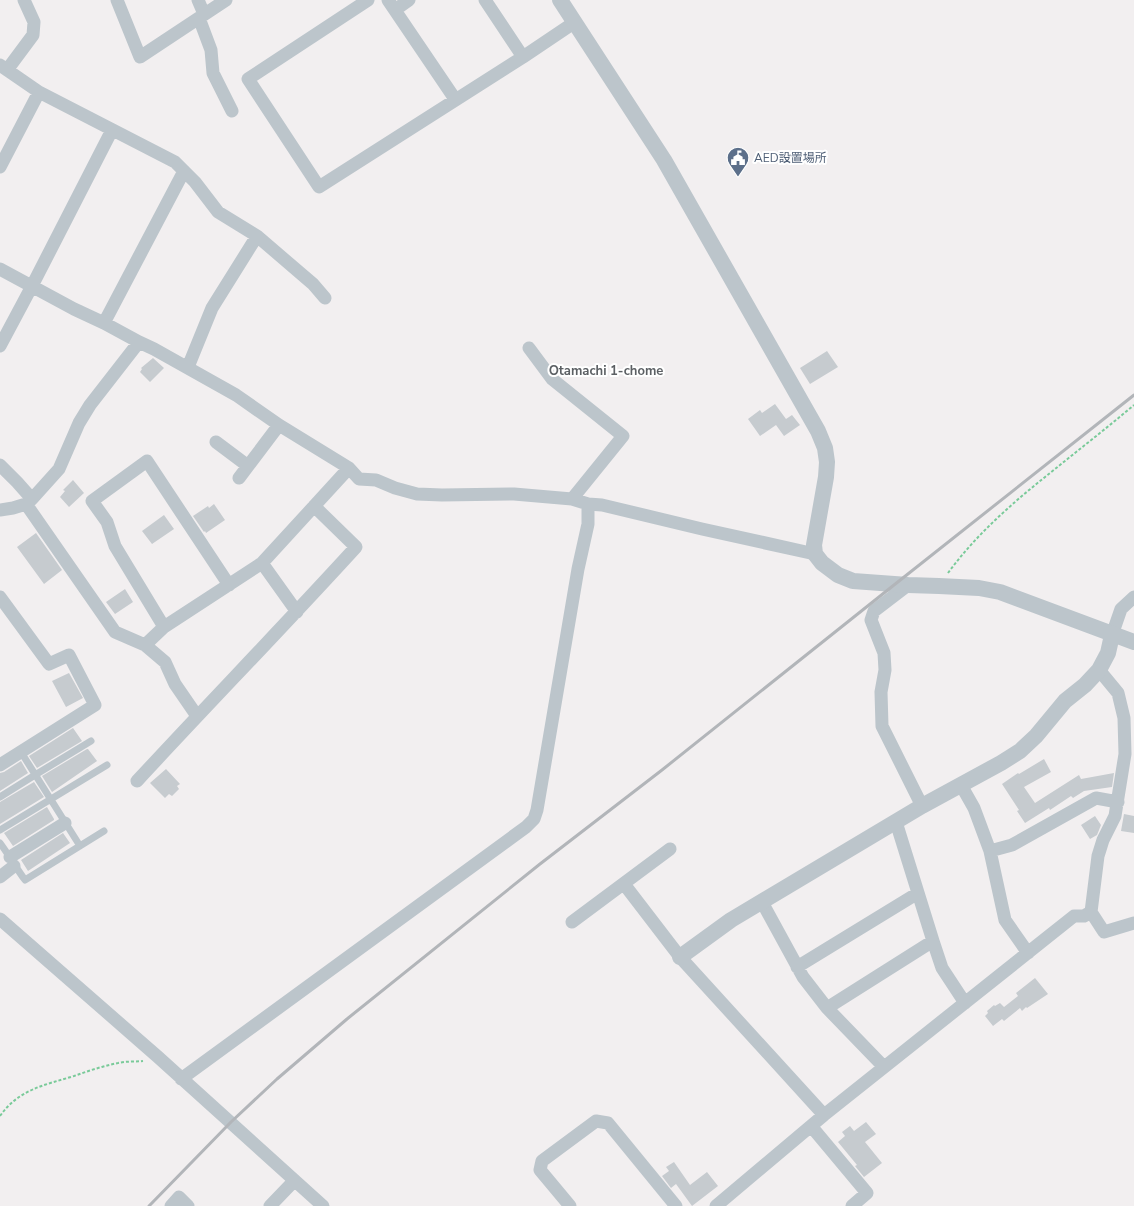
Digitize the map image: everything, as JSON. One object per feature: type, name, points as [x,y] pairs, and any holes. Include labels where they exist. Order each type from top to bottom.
[{"type":"street","points":[[24,0],[34,22],[33,35],[3,68],[39,92],[175,162],[195,182],[218,212],[257,236],[313,284],[325,298]]},
{"type":"street","points":[[117,0],[140,57],[226,0]]},
{"type":"street","points":[[198,0],[211,50],[214,73],[232,111]]},
{"type":"street","points":[[368,0],[248,79],[319,186],[523,57],[575,22]]},
{"type":"street","points":[[409,0],[392,5],[455,99]]},
{"type":"street","points":[[485,0],[523,57]]},
{"type":"street","points":[[560,0],[664,160],[818,431],[825,448],[827,462],[826,477],[814,545],[815,554],[822,563],[838,575],[853,581],[908,586],[979,588],[1000,592],[1134,642]]},
{"type":"street","points":[[0,167],[39,92]]},
{"type":"street","points":[[0,346],[112,130]]},
{"type":"street","points":[[104,322],[184,171]]},
{"type":"street","points":[[188,368],[212,308],[257,236]]},
{"type":"street","points":[[0,269],[74,309],[104,322],[236,395],[280,425],[349,468],[359,479],[376,480],[394,488],[417,494],[514,494],[572,499],[588,504],[602,505],[815,554]]},
{"type":"street","points":[[0,510],[13,508],[29,502],[59,469],[79,423],[90,405],[139,342]]},
{"type":"street","points":[[529,348],[552,379],[623,436],[572,499]]},
{"type":"street","points":[[239,478],[280,425]]},
{"type":"street","points":[[216,442],[248,466]]},
{"type":"street","points":[[164,627],[115,546],[107,522],[92,501],[147,461],[229,585]]},
{"type":"street","points":[[0,465],[18,482],[29,502],[116,632],[145,645],[164,662],[175,684],[197,716]]},
{"type":"street","points":[[145,645],[164,627],[262,563],[349,468]]},
{"type":"street","points":[[181,1079],[526,827],[534,819],[537,810],[578,569],[588,524],[588,504]]},
{"type":"street","points":[[137,781],[297,612],[356,547],[314,506]]},
{"type":"street","points":[[262,563],[297,612]]},
{"type":"street","points":[[908,586],[874,611],[871,620],[884,653],[885,670],[881,692],[882,726],[922,806]]},
{"type":"street","points":[[680,957],[731,920],[922,806],[1020,751],[1036,736],[1065,701],[1085,685],[1099,670],[1108,653],[1112,635],[1121,609],[1134,596]]},
{"type":"street","points":[[0,597],[49,664],[70,655],[95,705],[0,765]]},
{"type":"street","points":[[1099,670],[1118,693],[1124,718],[1125,754],[1115,816],[1103,840],[1098,856],[1091,912],[1104,932],[1134,923]]},
{"type":"street","points":[[961,785],[974,808],[990,851],[1005,920],[1028,953]]},
{"type":"street","points":[[990,851],[1012,845],[1096,798],[1118,802]]},
{"type":"street","points":[[896,822],[942,968],[965,1003]]},
{"type":"street","points":[[0,877],[12,862],[65,823]]},
{"type":"street","points":[[572,922],[670,849]]},
{"type":"street","points":[[624,884],[680,957],[824,1115]]},
{"type":"street","points":[[797,967],[918,893]]},
{"type":"street","points":[[762,902],[803,977],[827,1008],[884,1067]]},
{"type":"street","points":[[716,1206],[824,1115],[1074,916],[1084,916],[1091,912]]},
{"type":"street","points":[[0,919],[158,1057],[323,1206]]},
{"type":"street","points":[[827,1008],[933,940]]},
{"type":"street","points":[[570,1206],[540,1170],[542,1161],[596,1121],[608,1123],[676,1206]]},
{"type":"street","points":[[811,1126],[867,1193],[852,1206]]},
{"type":"street","points":[[270,1206],[294,1181]]},
{"type":"street","points":[[171,1206],[179,1197],[188,1206]]},
{"type":"lane","points":[[0,797],[91,741]]},
{"type":"lane","points":[[21,752],[80,846]]},
{"type":"lane","points":[[0,830],[107,765]]},
{"type":"lane","points":[[0,843],[25,880],[104,831]]},
{"type":"path","points":[[939,586],[963,553],[984,530],[1015,501],[1134,406]]},
{"type":"path","points":[[0,1116],[15,1099],[45,1084],[120,1062],[147,1060],[158,1057]]},
{"type":"building","points":[[827,351],[838,367],[810,384],[800,368]]},
{"type":"building","points":[[153,358],[164,368],[150,382],[140,372],[142,369],[141,368]]},
{"type":"building","points":[[775,404],[786,419],[792,415],[800,425],[784,436],[776,425],[760,436],[748,419],[760,410],[762,413]]},
{"type":"building","points":[[73,480],[84,493],[69,507],[60,497],[65,491],[63,490]]},
{"type":"building","points":[[214,504],[225,520],[206,533],[193,516],[208,506],[209,508]]},
{"type":"building","points":[[164,515],[174,529],[152,544],[142,531]]},
{"type":"building","points":[[36,533],[62,570],[44,584],[17,547]]},
{"type":"building","points":[[125,589],[133,602],[115,614],[106,602]]},
{"type":"building","points":[[69,673],[83,698],[66,707],[52,681]]},
{"type":"building","points":[[73,728],[82,741],[37,768],[29,756]]},
{"type":"building","points":[[87,749],[97,761],[52,792],[42,776]]},
{"type":"building","points":[[1044,759],[1051,772],[1024,787],[1035,803],[1079,775],[1081,779],[1114,773],[1112,787],[1084,791],[1073,798],[1071,796],[1050,810],[1049,808],[1025,823],[1017,811],[1019,810],[1002,784],[1018,773],[1019,774]]},
{"type":"building","points":[[21,761],[28,773],[0,791],[0,773]]},
{"type":"building","points":[[166,769],[180,784],[177,786],[179,789],[172,796],[169,794],[165,798],[150,783]]},
{"type":"building","points":[[34,782],[44,797],[0,824],[0,802]]},
{"type":"building","points":[[47,807],[54,820],[13,846],[4,833]]},
{"type":"building","points":[[1124,814],[1134,816],[1134,833],[1121,831]]},
{"type":"building","points":[[1095,816],[1101,825],[1097,835],[1090,839],[1081,825]]},
{"type":"building","points":[[63,833],[70,843],[28,871],[21,860]]},
{"type":"building","points":[[1035,978],[1048,994],[1022,1011],[1020,1008],[1004,1021],[1002,1019],[993,1026],[985,1016],[988,1013],[987,1011],[994,1005],[995,1006],[1000,1003],[1004,1007],[1018,996],[1016,993]]},
{"type":"building","points":[[866,1122],[876,1134],[865,1142],[882,1163],[864,1177],[855,1166],[857,1165],[838,1142],[845,1136],[842,1132],[850,1126],[854,1131]]},
{"type":"building","points":[[674,1162],[690,1185],[707,1172],[718,1186],[692,1206],[676,1184],[671,1188],[662,1176],[669,1171],[666,1167]]},
{"type":"railway","points":[[149,1206],[231,1122],[277,1079],[347,1019],[540,864],[662,770],[1134,395]]},
{"type":"place","name":"AED設置場所","points":[[738,178]]},
{"type":"district","name":"Otamachi 1-chome","points":[[606,370]]}]
